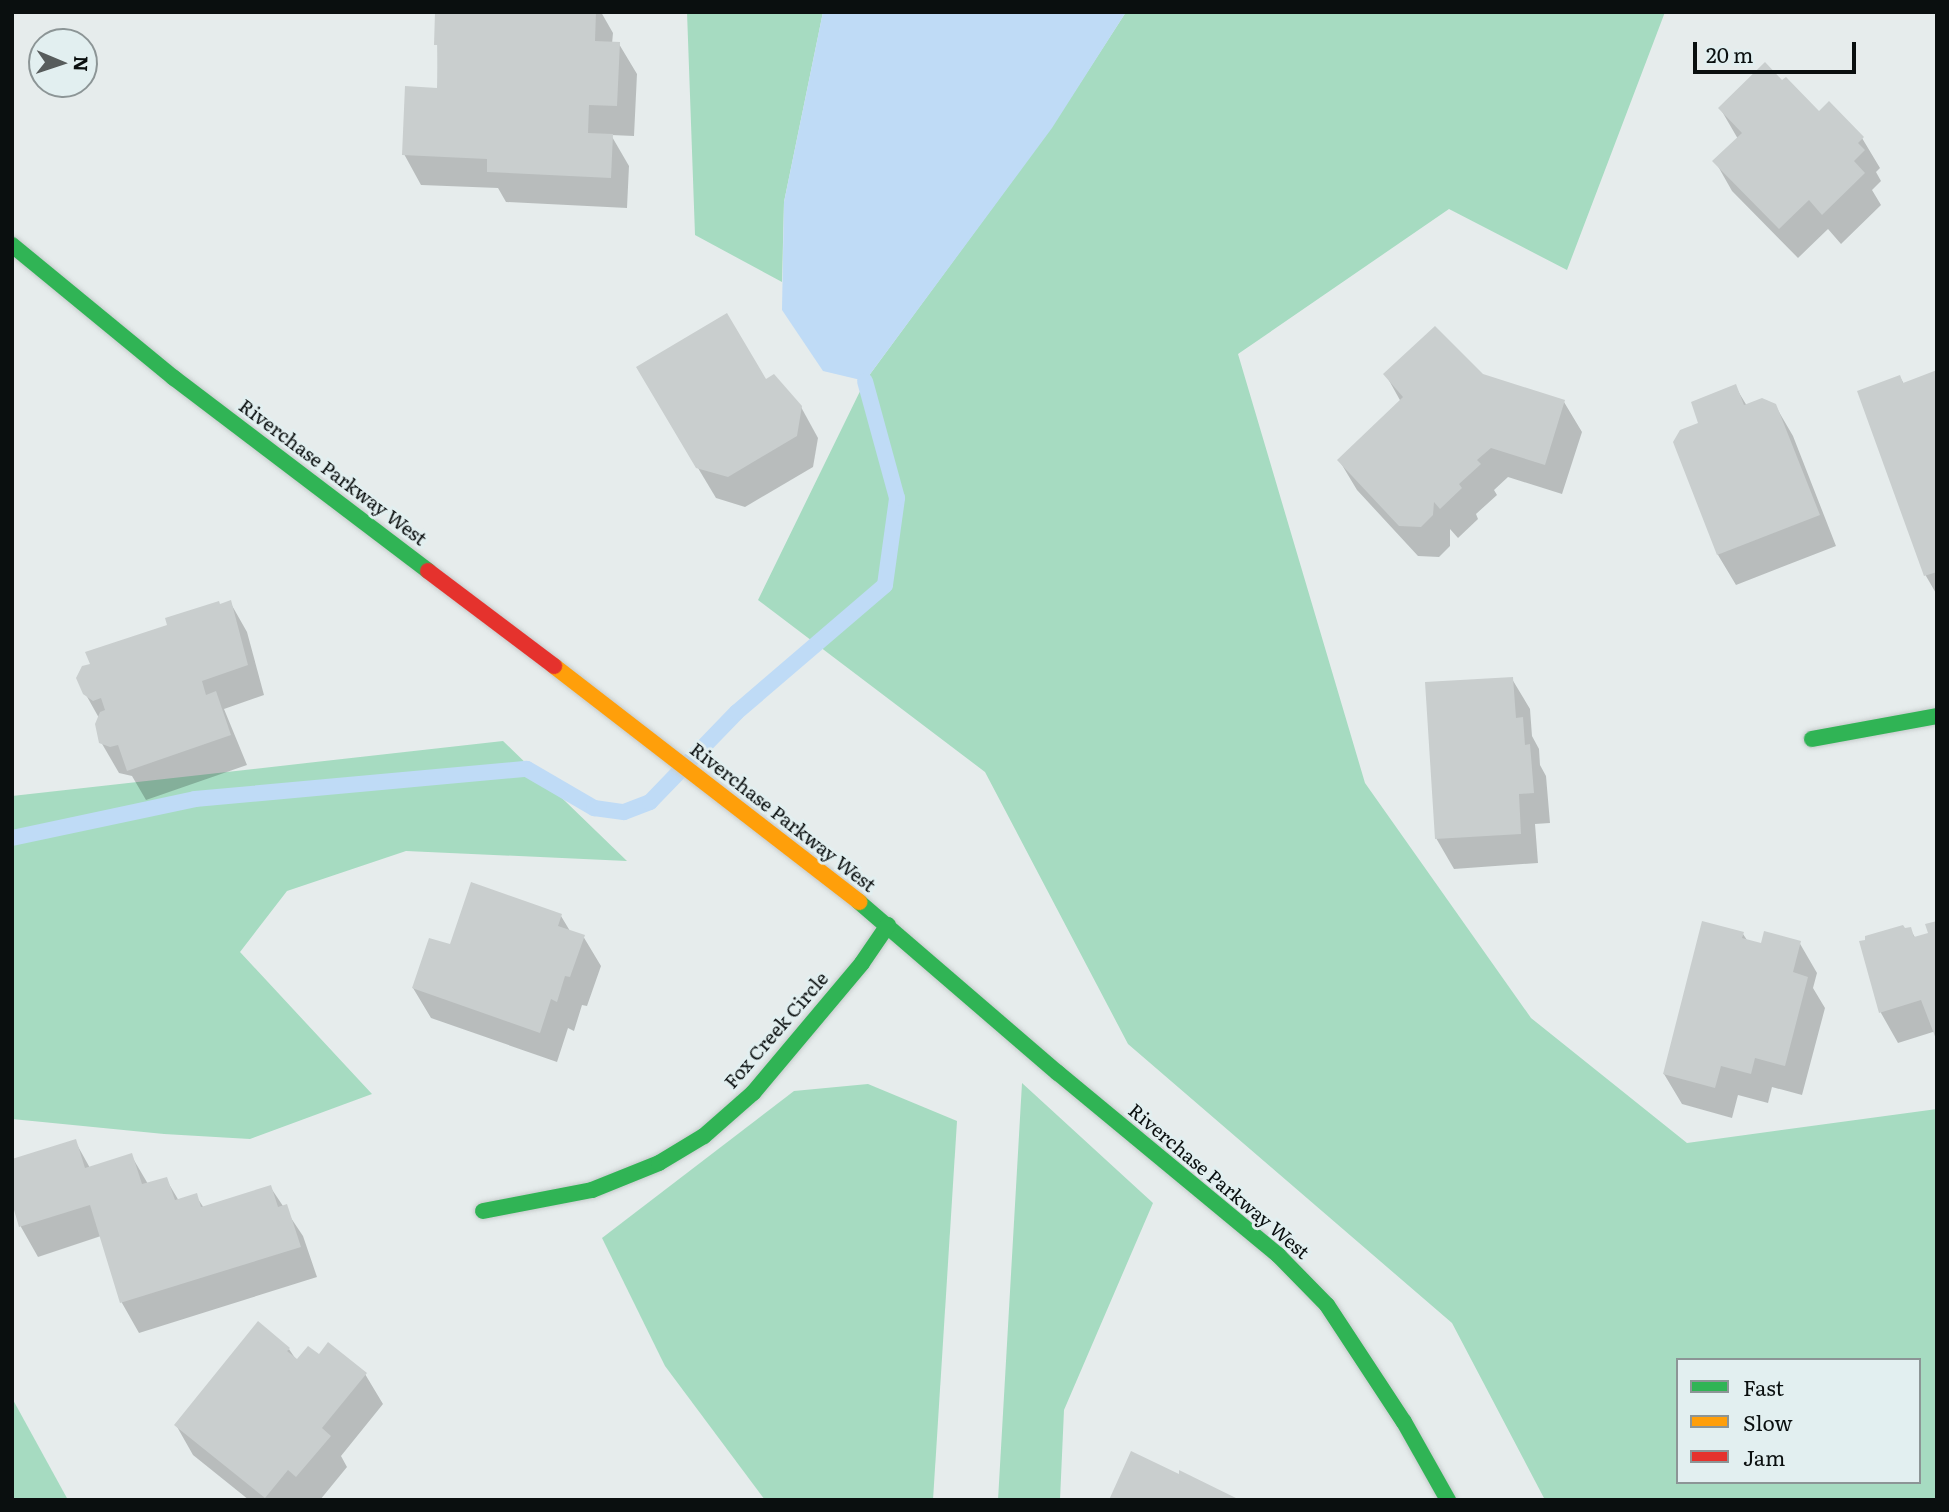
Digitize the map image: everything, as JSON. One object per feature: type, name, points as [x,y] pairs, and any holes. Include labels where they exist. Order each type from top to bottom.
[{"type":"street","name":"Riverchase Parkway West","points":[[12,245],[164,370],[733,802],[888,925],[1058,1073],[1278,1255],[1338,1322],[1404,1422],[1448,1500]]},
{"type":"street","points":[[1812,739],[1937,716]]},
{"type":"street","name":"Fox Creek Circle","points":[[483,1211],[592,1190],[660,1163],[704,1136],[753,1093],[862,963],[888,925]]},
{"type":"green space","points":[[687,12],[823,12],[784,202],[782,282],[695,235]]},
{"type":"green space","points":[[1126,12],[1665,12],[1567,270],[1449,209],[1238,354],[1365,783],[1531,1018],[1687,1143],[1937,1109],[1937,1500],[1545,1500],[1452,1323],[1128,1044],[985,772],[758,600],[865,381],[1051,128]]},
{"type":"green space","points":[[503,741],[627,861],[406,851],[287,891],[240,952],[372,1094],[250,1139],[164,1134],[12,1119],[12,796]]},
{"type":"green space","points":[[1022,1083],[1153,1203],[1064,1410],[1060,1500],[998,1500]]},
{"type":"green space","points":[[868,1084],[957,1121],[933,1500],[765,1500],[665,1366],[602,1238],[794,1091]]},
{"type":"green space","points":[[12,1398],[68,1500],[12,1500]]},
{"type":"water","points":[[823,12],[1126,12],[1052,128],[865,381],[823,371],[782,310],[784,202]]},
{"type":"building","points":[[435,12],[596,12],[595,41],[620,42],[617,106],[589,105],[588,133],[613,134],[611,178],[487,172],[487,159],[402,155],[405,86],[437,88],[438,45],[434,45]]},
{"type":"building","points":[[1765,62],[1782,80],[1786,77],[1819,111],[1829,101],[1864,137],[1858,143],[1865,150],[1854,161],[1865,173],[1822,215],[1809,200],[1779,229],[1712,161],[1742,133],[1718,108]]},
{"type":"building","points":[[727,313],[766,379],[774,374],[802,406],[797,436],[728,477],[696,468],[636,367]]},
{"type":"building","points":[[1435,326],[1483,374],[1565,400],[1545,465],[1491,448],[1477,460],[1481,464],[1459,484],[1462,488],[1440,509],[1434,502],[1433,515],[1421,527],[1399,526],[1337,460],[1403,397],[1383,374]]},
{"type":"building","points":[[1937,370],[1937,572],[1924,576],[1857,391],[1900,375],[1903,383]]},
{"type":"building","points":[[1736,384],[1744,405],[1762,398],[1776,404],[1820,515],[1717,555],[1673,442],[1680,430],[1698,423],[1691,402]]},
{"type":"building","points":[[231,600],[248,665],[202,681],[206,695],[216,691],[231,735],[127,771],[118,745],[110,747],[99,743],[95,724],[100,712],[105,710],[101,698],[93,701],[83,694],[76,678],[82,666],[90,664],[85,652],[167,625],[165,618],[219,601],[220,604]]},
{"type":"building","points":[[1513,677],[1516,718],[1523,717],[1525,745],[1530,744],[1534,793],[1519,794],[1521,834],[1435,839],[1425,682]]},
{"type":"building","points":[[471,882],[562,914],[558,926],[585,935],[570,977],[565,976],[557,1002],[551,999],[540,1033],[412,988],[429,938],[450,944]]},
{"type":"building","points":[[1702,921],[1744,932],[1742,938],[1761,943],[1764,931],[1801,941],[1793,972],[1808,977],[1785,1066],[1755,1058],[1751,1074],[1721,1066],[1715,1088],[1663,1074]]},
{"type":"building","points":[[1937,921],[1936,1039],[1921,1000],[1879,1013],[1859,941],[1865,940],[1865,936],[1903,925],[1905,928],[1911,927],[1914,937],[1928,933],[1925,924]]},
{"type":"building","points":[[76,1139],[85,1168],[132,1153],[142,1184],[167,1177],[175,1200],[197,1193],[201,1207],[271,1185],[278,1207],[287,1204],[301,1247],[120,1303],[90,1205],[19,1227],[12,1203],[12,1159]]},
{"type":"building","points":[[258,1321],[290,1348],[287,1351],[297,1359],[308,1346],[319,1354],[328,1342],[367,1373],[322,1428],[331,1436],[296,1477],[288,1470],[265,1498],[174,1425]]},
{"type":"building","points":[[1131,1451],[1179,1474],[1179,1470],[1240,1500],[1109,1500]]},
{"type":"waterway","points":[[12,838],[195,799],[527,769],[594,808],[624,812],[650,802],[737,712],[885,585],[897,498],[865,381]]},
{"type":"traffic: fast","points":[[12,245],[174,378],[428,571]]},
{"type":"traffic: fast","points":[[1812,739],[1937,716]]},
{"type":"traffic: fast","points":[[859,902],[1058,1073],[1278,1255],[1327,1305],[1404,1422],[1448,1500]]},
{"type":"traffic: fast","points":[[483,1211],[592,1190],[659,1163],[704,1136],[753,1093],[862,963],[888,925]]},
{"type":"traffic: slow","points":[[554,666],[859,902]]},
{"type":"traffic: jam","points":[[428,571],[554,666]]}]
